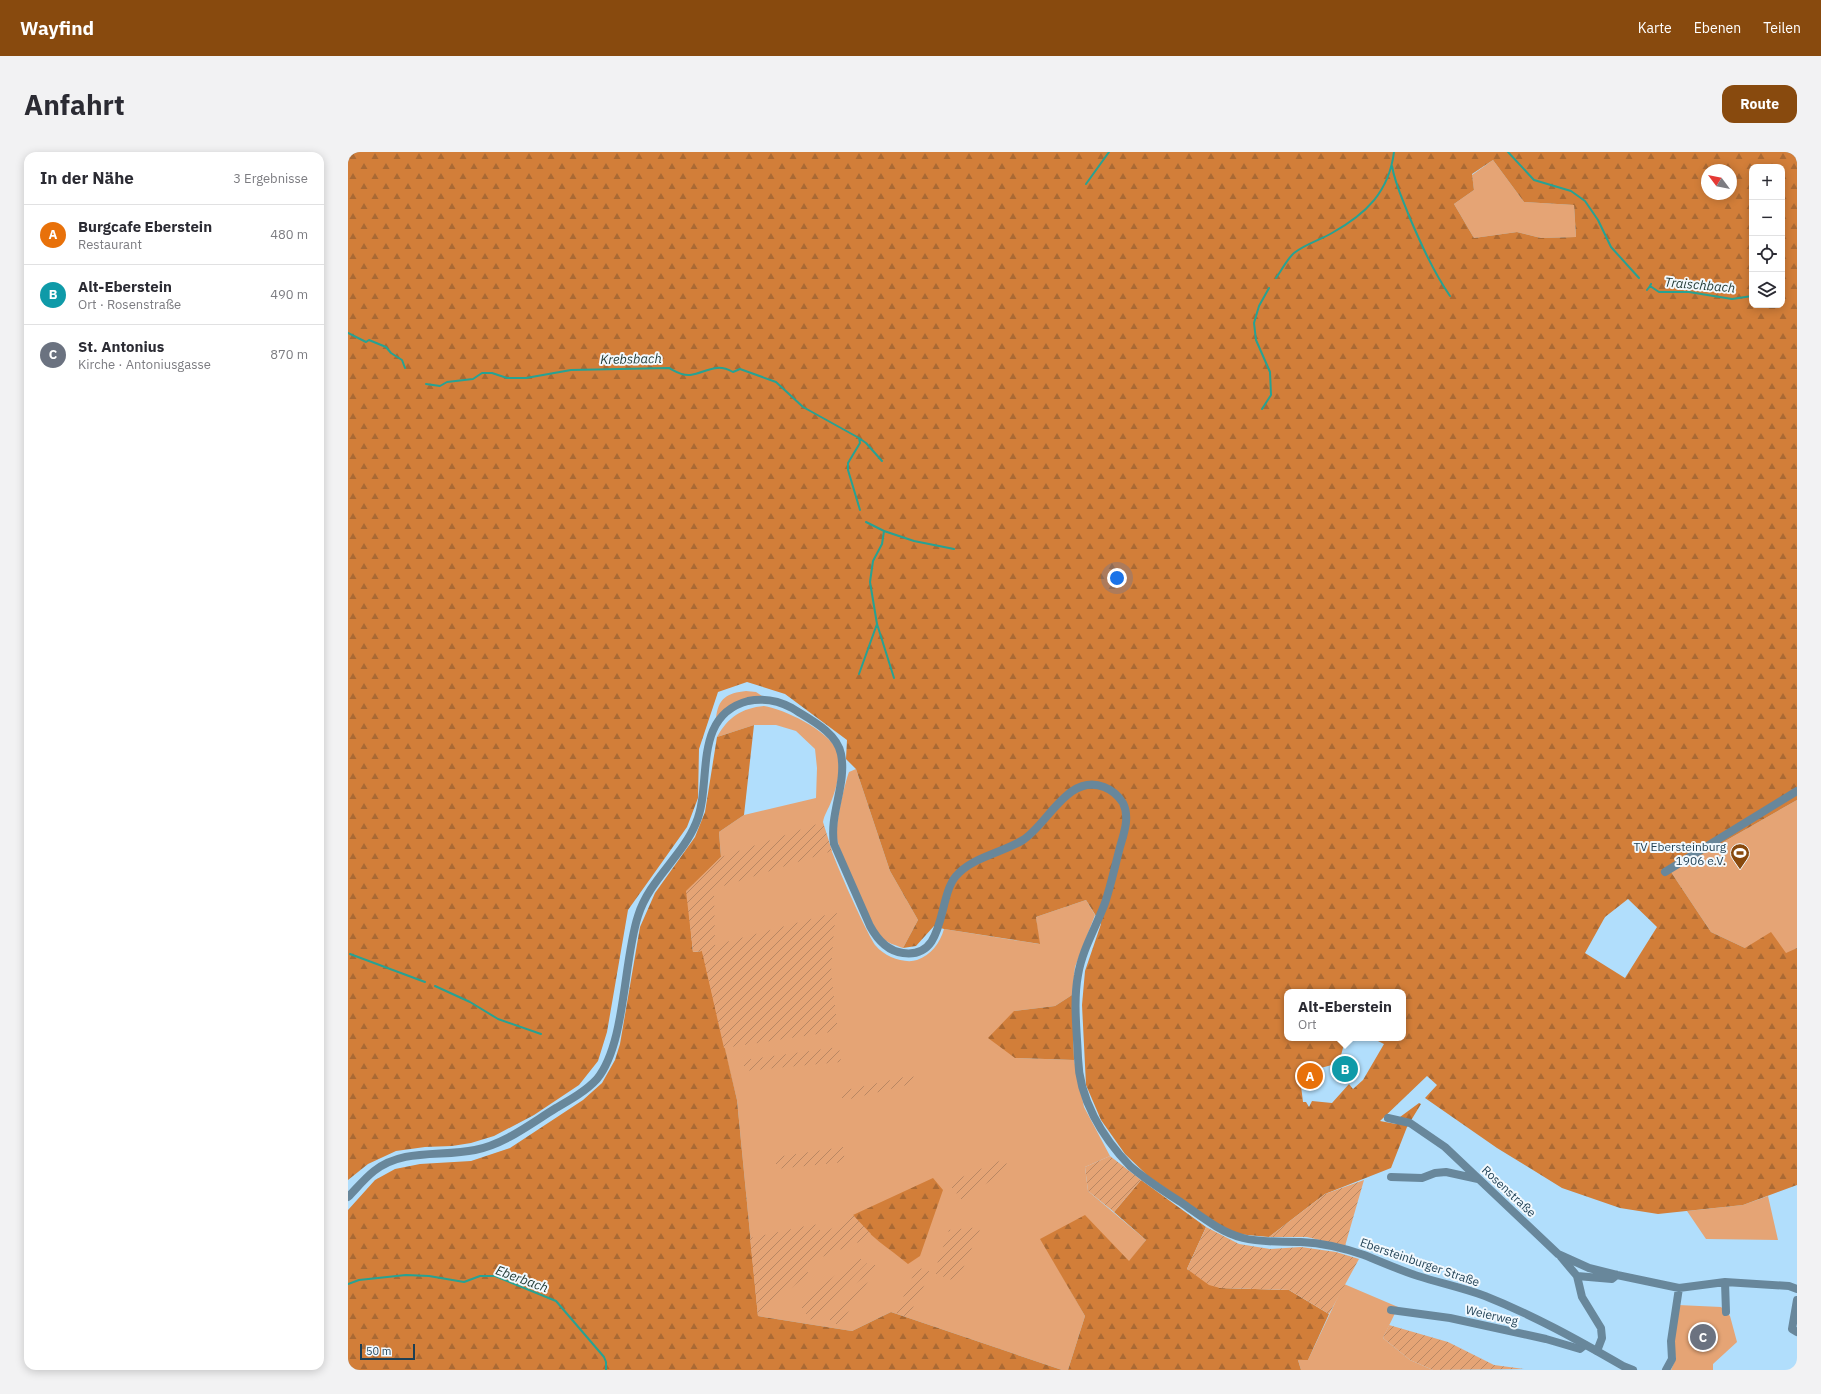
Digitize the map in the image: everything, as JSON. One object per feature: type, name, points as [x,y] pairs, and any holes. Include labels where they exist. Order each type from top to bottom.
[{"type":"street","name":"Ebersteinburger Straße","points":[[348,1197],[374,1171],[390,1162],[419,1155],[472,1151],[502,1141],[566,1102],[595,1081],[610,1055],[616,1035],[633,930],[639,912],[656,881],[680,851],[696,823],[701,808],[704,770],[710,738],[715,726],[724,715],[735,706],[745,702],[761,700],[784,704],[807,717],[830,734],[836,742],[841,752],[842,762],[840,789],[833,819],[832,831],[834,844],[870,926],[877,938],[886,946],[902,954],[921,950],[930,944],[936,936],[949,885],[963,869],[1025,838],[1066,796],[1076,789],[1086,785],[1097,785],[1106,787],[1115,793],[1125,809],[1125,828],[1105,901],[1080,964],[1077,979],[1078,1066],[1081,1085],[1088,1105],[1097,1122],[1131,1166],[1215,1226],[1236,1236],[1269,1242],[1305,1242],[1335,1246],[1363,1255],[1420,1277],[1472,1292],[1539,1320],[1633,1370]]},
{"type":"street","points":[[1665,872],[1797,791]]},
{"type":"street","name":"Rosenstraße","points":[[1388,1118],[1410,1123],[1444,1147],[1480,1179],[1558,1254],[1582,1265],[1617,1275],[1679,1288],[1725,1282],[1789,1286],[1797,1289]]},
{"type":"street","points":[[1390,1177],[1422,1178],[1435,1173],[1446,1172],[1480,1179]]},
{"type":"street","points":[[1558,1254],[1577,1276],[1582,1297],[1601,1328],[1602,1338],[1597,1351]]},
{"type":"street","name":"Rosenstraße","points":[[1577,1276],[1612,1279],[1617,1275]]},
{"type":"street","points":[[1725,1282],[1726,1312]]},
{"type":"street","points":[[1666,1370],[1672,1359],[1671,1341],[1679,1288]]},
{"type":"street","points":[[1797,1300],[1792,1329],[1797,1332]]},
{"type":"street","name":"Weierweg","points":[[1391,1310],[1450,1318],[1546,1339],[1580,1349],[1585,1344]]},
{"type":"shaded area","points":[[1493,160],[1524,202],[1574,205],[1576,237],[1541,238],[1517,232],[1474,238],[1454,204],[1474,190],[1472,175]]},
{"type":"shaded area","points":[[746,691],[756,692],[762,696],[716,719],[721,701],[734,693]]},
{"type":"shaded area","points":[[764,706],[782,711],[815,728],[831,742],[836,749],[839,762],[837,783],[823,822],[824,830],[845,884],[871,938],[880,950],[895,959],[907,961],[917,960],[931,952],[940,939],[944,929],[1039,944],[1036,917],[1086,900],[1095,915],[1075,967],[1072,995],[1055,1006],[1014,1011],[1015,1058],[1074,1060],[1084,1107],[1110,1156],[1085,1167],[1088,1191],[1146,1240],[1129,1262],[1041,1239],[1085,1316],[1068,1370],[1062,1370],[891,1312],[852,1331],[758,1316],[737,1100],[686,891],[721,857],[719,832],[744,815],[816,798],[817,768],[815,749],[796,731],[776,725],[754,725],[717,737],[726,724],[742,711]]},
{"type":"shaded area","points":[[856,769],[890,871],[918,920],[903,948],[886,941],[877,931],[856,889],[837,838],[842,796],[849,772]]},
{"type":"shaded area","points":[[1797,800],[1797,948],[1786,954],[1745,948],[1711,932],[1671,872]]},
{"type":"shaded area","points":[[823,822],[832,851],[714,889],[715,945],[837,912],[834,929],[831,972],[838,1031],[724,1048],[702,951],[693,952],[686,891],[721,857]]},
{"type":"shaded area","points":[[839,1047],[841,1062],[744,1071],[744,1060]]},
{"type":"shaded area","points":[[913,1075],[915,1083],[842,1101],[842,1091]]},
{"type":"shaded area","points":[[843,1147],[845,1162],[776,1169],[776,1157]]},
{"type":"shaded area","points":[[1110,1156],[1141,1180],[1114,1212],[1088,1191],[1085,1167]]},
{"type":"shaded area","points":[[1004,1159],[1009,1168],[962,1200],[948,1183]]},
{"type":"shaded area","points":[[1364,1180],[1345,1246],[1307,1237],[1269,1237],[1325,1194]]},
{"type":"shaded area","points":[[1768,1196],[1778,1240],[1706,1239],[1687,1211],[1743,1205]]},
{"type":"shaded area","points":[[853,1215],[871,1234],[859,1242],[807,1263],[808,1274],[758,1316],[750,1238],[815,1224],[823,1234]]},
{"type":"shaded area","points":[[981,1227],[957,1282],[934,1273],[949,1230]]},
{"type":"shaded area","points":[[1206,1227],[1239,1244],[1270,1249],[1301,1247],[1336,1252],[1359,1259],[1329,1314],[1289,1290],[1220,1288],[1209,1285],[1187,1269]]},
{"type":"shaded area","points":[[858,1257],[867,1263],[811,1320],[801,1307],[811,1295]]},
{"type":"shaded area","points":[[873,1264],[878,1266],[839,1326],[828,1319]]},
{"type":"shaded area","points":[[917,1267],[931,1272],[908,1317],[896,1313]]},
{"type":"shaded area","points":[[1344,1284],[1398,1307],[1383,1338],[1410,1360],[1433,1370],[1301,1370],[1298,1360],[1308,1360]]},
{"type":"shaded area","points":[[1678,1305],[1721,1307],[1730,1316],[1737,1342],[1713,1364],[1713,1370],[1671,1370],[1676,1358],[1671,1341]]},
{"type":"shaded area","points":[[1389,1325],[1448,1342],[1494,1365],[1524,1369],[1433,1370],[1410,1360],[1383,1338]]},
{"type":"green space","points":[[348,152],[1797,152],[1797,800],[1671,872],[1711,932],[1745,948],[1771,932],[1786,953],[1797,948],[1797,1185],[1743,1205],[1658,1214],[1620,1208],[1562,1188],[1497,1148],[1425,1098],[1437,1085],[1427,1076],[1380,1121],[1396,1124],[1400,1117],[1419,1103],[1421,1104],[1407,1127],[1391,1168],[1325,1194],[1269,1237],[1237,1234],[1216,1223],[1148,1176],[1125,1154],[1101,1120],[1086,1085],[1082,1005],[1085,971],[1101,924],[1086,900],[1036,917],[1040,944],[944,929],[934,926],[916,946],[903,948],[918,920],[890,871],[856,769],[846,759],[847,740],[785,694],[747,682],[718,692],[699,749],[698,798],[687,827],[628,910],[607,1032],[598,1061],[579,1085],[534,1115],[494,1136],[471,1143],[452,1146],[425,1147],[396,1151],[368,1164],[348,1180]],"holes":[[[1493,160],[1524,202],[1574,205],[1576,237],[1541,238],[1517,232],[1474,238],[1454,204],[1474,190],[1472,174]],[[1628,899],[1657,927],[1625,978],[1585,953],[1605,917]],[[1284,989],[1406,989],[1406,1041],[1378,1041],[1384,1044],[1363,1080],[1353,1089],[1349,1084],[1332,1103],[1312,1101],[1309,1107],[1306,1102],[1303,1102],[1300,1078],[1307,1067],[1316,1072],[1317,1069],[1339,1063],[1344,1044],[1348,1041],[1284,1041]]]},
{"type":"green space","points":[[754,725],[744,815],[719,832],[721,857],[687,891],[693,952],[702,951],[737,1100],[758,1316],[852,1331],[891,1312],[1062,1370],[348,1370],[348,1210],[375,1180],[395,1169],[420,1164],[471,1161],[510,1148],[583,1100],[602,1083],[615,1060],[620,1044],[640,927],[655,893],[695,837],[705,812],[717,737]]},
{"type":"green space","points":[[1072,995],[1074,1060],[1015,1058],[988,1038],[1014,1011],[1055,1006]]},
{"type":"green space","points":[[933,1178],[943,1190],[920,1256],[908,1264],[865,1229],[853,1215]]},
{"type":"green space","points":[[1141,1180],[1206,1227],[1187,1269],[1220,1288],[1289,1290],[1329,1314],[1308,1360],[1298,1360],[1301,1370],[1068,1370],[1085,1316],[1040,1239],[1085,1215],[1129,1261],[1146,1240],[1114,1212]]},
{"type":"waterway","points":[[1086,184],[1109,152]]},
{"type":"waterway","points":[[1276,278],[1291,255],[1303,247],[1344,226],[1365,210],[1374,200],[1387,179],[1394,152]]},
{"type":"waterway","name":"Traischbach","points":[[1508,152],[1534,180],[1571,191],[1585,201],[1598,220],[1611,247],[1639,278]]},
{"type":"waterway","points":[[1392,166],[1399,192],[1418,237],[1450,296]]},
{"type":"waterway","name":"Traischbach","points":[[1651,284],[1650,286],[1659,292],[1689,292],[1732,299],[1749,296]]},
{"type":"waterway","name":"Traischbach","points":[[1647,290],[1650,286]]},
{"type":"waterway","points":[[1262,409],[1271,395],[1270,372],[1256,340],[1254,323],[1259,306],[1269,288]]},
{"type":"waterway","name":"Krebsbach","points":[[348,333],[366,342],[369,340],[386,347],[391,353],[402,360],[405,368]]},
{"type":"waterway","name":"Krebsbach","points":[[426,384],[440,386],[447,382],[473,379],[482,373],[492,373],[507,378],[526,378],[571,370],[669,368],[684,375],[690,375],[716,368],[727,369],[733,372],[740,369],[776,382],[803,407],[859,438],[860,443],[848,463],[848,470],[860,510]]},
{"type":"waterway","points":[[859,438],[866,443],[882,461]]},
{"type":"waterway","name":"Krebsbach","points":[[859,674],[877,624],[870,582],[873,561],[882,544],[884,531],[866,522]]},
{"type":"waterway","points":[[884,531],[914,541],[954,549]]},
{"type":"waterway","points":[[877,624],[894,678]]},
{"type":"waterway","points":[[350,954],[425,982]]},
{"type":"waterway","points":[[435,986],[470,1002],[498,1019],[541,1034]]},
{"type":"waterway","name":"Eberbach","points":[[348,1284],[359,1280],[406,1275],[429,1276],[464,1282],[480,1276],[495,1276],[556,1301],[604,1357],[606,1362],[606,1370]]},
{"type":"place","name":"TV Ebersteinburg 1906 e.V.","points":[[1740,870]]},
{"type":"place","name":"Alt-Eberstein","points":[[1345,1069]]},
{"type":"place","name":"Burgcafe Eberstein","points":[[1310,1076]]},
{"type":"place","name":"St. Antonius","points":[[1703,1337]]}]
